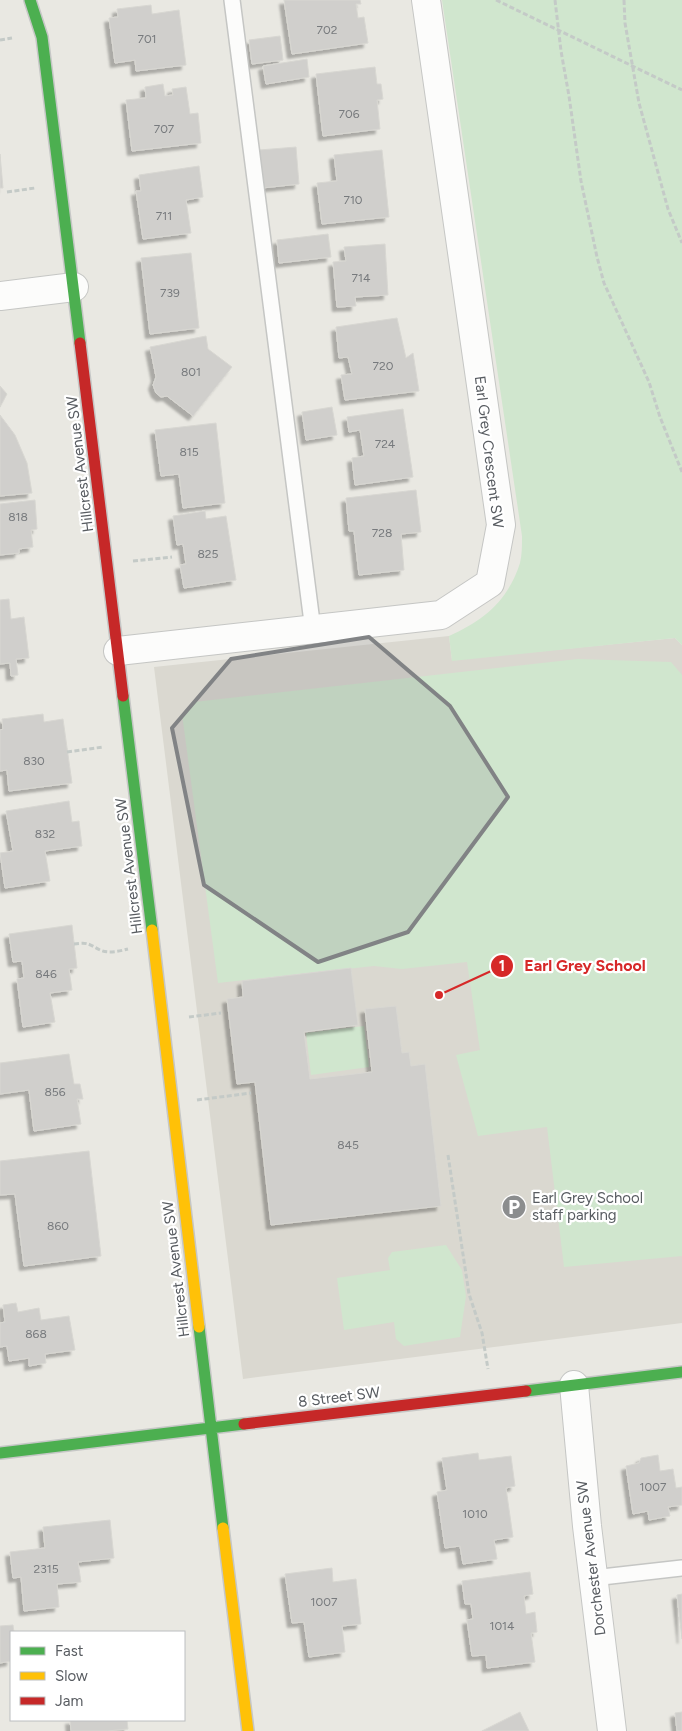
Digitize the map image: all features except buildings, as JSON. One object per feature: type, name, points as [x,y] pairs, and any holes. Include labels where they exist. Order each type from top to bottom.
[{"type":"street","name":"Hillcrest Avenue SW","points":[[30,0],[42,37],[74,287],[248,1731]]},
{"type":"street","name":"Earl Grey Crescent SW","points":[[118,652],[441,615],[490,583],[501,525],[426,0]]},
{"type":"street","points":[[0,296],[74,287]]},
{"type":"street","name":"8 Street SW","points":[[0,1453],[682,1372]]},
{"type":"street","name":"Dorchester Avenue SW","points":[[574,1385],[586,1526],[612,1731]]},
{"type":"lane","points":[[232,0],[313,630]]},
{"type":"lane","points":[[593,1578],[682,1568]]},
{"type":"path","points":[[496,0],[682,90]]},
{"type":"path","points":[[555,0],[581,181],[592,238],[604,283],[649,382],[660,417],[682,472]]},
{"type":"path","points":[[624,0],[625,23],[639,103],[668,209],[682,243]]},
{"type":"path","points":[[0,40],[12,38]]},
{"type":"path","points":[[7,192],[41,187]]},
{"type":"path","points":[[126,562],[172,557]]},
{"type":"path","points":[[67,752],[106,747]]},
{"type":"path","points":[[74,944],[90,944],[101,951],[116,952],[131,948]]},
{"type":"path","points":[[184,1018],[221,1013]]},
{"type":"path","points":[[194,1100],[251,1093]]},
{"type":"path","points":[[448,1155],[469,1294],[482,1333],[489,1375]]},
{"type":"highlighted area","points":[[369,637],[450,706],[508,797],[408,932],[318,962],[204,885],[172,728],[231,659]]},
{"type":"shaded area","points":[[449,636],[452,660],[675,638],[682,645],[682,1323],[243,1379],[154,667]]},
{"type":"green space","points":[[442,0],[682,0],[682,645],[675,638],[452,661],[449,636],[473,624],[501,599],[509,588],[520,563],[522,536]]},
{"type":"green space","points":[[578,659],[671,662],[682,675],[682,1256],[564,1267],[547,1127],[478,1136],[456,1055],[480,1050],[467,962],[402,969],[374,966],[218,983],[182,714],[194,702]]},
{"type":"green space","points":[[364,1026],[369,1067],[311,1075],[306,1033]]},
{"type":"green space","points":[[446,1245],[462,1270],[466,1296],[460,1337],[404,1346],[396,1339],[394,1322],[344,1330],[337,1278],[390,1270],[388,1258],[392,1252]]},
{"type":"traffic: fast","points":[[30,0],[42,37],[80,343]]},
{"type":"traffic: fast","points":[[123,696],[152,930]]},
{"type":"traffic: fast","points":[[199,1327],[223,1528]]},
{"type":"traffic: fast","points":[[526,1391],[682,1372]]},
{"type":"traffic: fast","points":[[0,1453],[244,1424]]},
{"type":"traffic: slow","points":[[152,930],[199,1327]]},
{"type":"traffic: slow","points":[[223,1528],[248,1731]]},
{"type":"traffic: jam","points":[[80,343],[123,696]]},
{"type":"traffic: jam","points":[[244,1424],[526,1391]]},
{"type":"place","name":"Earl Grey School","points":[[439,995]]},
{"type":"place","name":"Earl Grey School staff parking","points":[[514,1207]]}]
